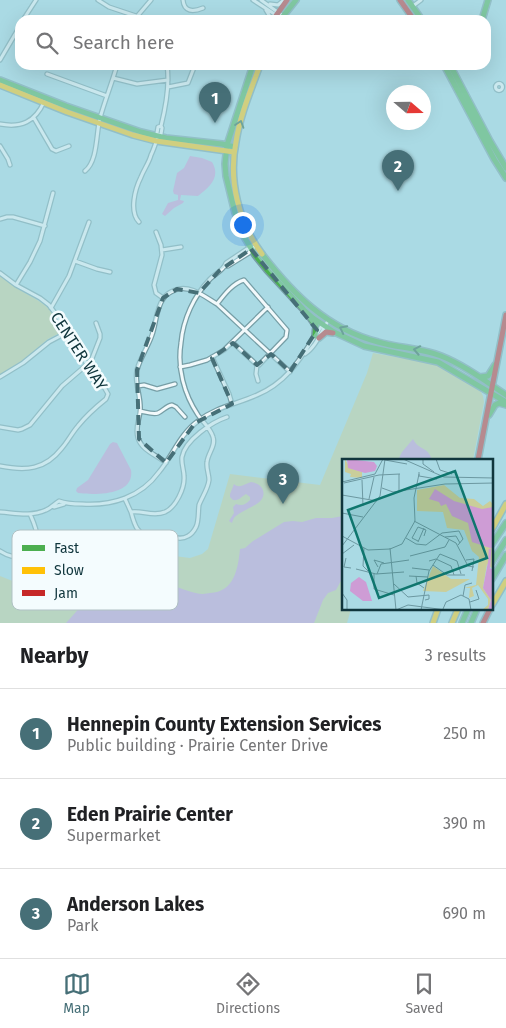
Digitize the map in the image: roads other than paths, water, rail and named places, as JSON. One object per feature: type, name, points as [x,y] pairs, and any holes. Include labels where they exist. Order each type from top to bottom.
[{"type":"main road","points":[[278,15],[286,0]]},
{"type":"main road","points":[[280,15],[296,0]]},
{"type":"main road","points":[[400,0],[410,15]]},
{"type":"main road","points":[[408,0],[419,15]]},
{"type":"main road","points":[[484,15],[488,0]]},
{"type":"main road","points":[[251,70],[226,148],[226,176],[239,225],[254,247],[266,270],[313,318],[369,340],[442,356],[506,394]]},
{"type":"main road","points":[[258,70],[237,135],[234,178],[237,197],[254,247],[300,298],[337,334]]},
{"type":"main road","points":[[447,70],[502,163]]},
{"type":"main road","points":[[453,70],[502,163],[506,178]]},
{"type":"main road","points":[[0,80],[44,100]]},
{"type":"main road","points":[[0,85],[99,120],[133,135],[157,139],[185,140],[235,149]]},
{"type":"main road","points":[[296,302],[316,325],[317,337],[330,332],[364,346],[438,362],[506,404]]},
{"type":"main road","points":[[478,459],[506,315]]},
{"type":"main road","points":[[476,376],[484,378],[489,376],[496,364]]},
{"type":"main road","points":[[484,426],[494,404],[506,404]]},
{"type":"main road","points":[[494,526],[506,504]]},
{"type":"main road","points":[[494,541],[506,523]]},
{"type":"main road","points":[[494,559],[506,540]]},
{"type":"main road","points":[[494,576],[506,556]]},
{"type":"main road","points":[[494,602],[506,581]]},
{"type":"main road","points":[[433,623],[438,610]]},
{"type":"main road","points":[[451,623],[457,610]]},
{"type":"main road","points":[[462,623],[468,610]]},
{"type":"main road","points":[[471,623],[477,610]]},
{"type":"main road","points":[[484,623],[490,610]]},
{"type":"street","points":[[26,15],[36,0]]},
{"type":"street","points":[[138,15],[151,0]]},
{"type":"street","points":[[182,0],[187,9],[195,11],[203,8]]},
{"type":"street","points":[[254,0],[275,6],[286,0]]},
{"type":"street","points":[[413,6],[421,0]]},
{"type":"street","points":[[101,1],[110,8],[128,15]]},
{"type":"street","points":[[261,2],[274,15]]},
{"type":"street","points":[[261,2],[260,6],[270,15]]},
{"type":"street","points":[[0,60],[15,34]]},
{"type":"street","points":[[85,171],[91,164],[97,145],[99,120],[115,70]]},
{"type":"street","points":[[139,222],[133,213],[135,197],[140,176],[161,134],[168,87],[167,70]]},
{"type":"street","points":[[168,87],[188,83],[193,70]]},
{"type":"street","points":[[47,74],[107,96]]},
{"type":"street","points":[[113,78],[137,84],[168,80]]},
{"type":"street","points":[[0,124],[11,126],[23,124],[34,118],[44,100]]},
{"type":"street","points":[[34,118],[52,149],[56,150],[68,146]]},
{"type":"street","points":[[0,146],[10,165]]},
{"type":"street","points":[[16,285],[35,253],[45,226],[53,193]]},
{"type":"street","points":[[0,219],[13,217],[45,226]]},
{"type":"street","points":[[51,308],[69,276],[89,222]]},
{"type":"street","points":[[156,232],[162,250],[154,285],[156,292],[163,298]]},
{"type":"street","points":[[162,250],[182,247]]},
{"type":"street","points":[[178,539],[184,538],[192,533],[197,524],[199,506],[209,480],[207,464],[214,441],[212,434],[191,403],[185,390],[180,367],[180,345],[184,323],[198,293],[211,278],[226,263],[247,249],[254,247]]},
{"type":"street","points":[[75,261],[110,272]]},
{"type":"street","name":"CENTER WAY","points":[[0,273],[16,285],[40,298],[51,308],[58,317],[72,345],[88,364],[108,394],[108,397],[79,424],[62,448],[50,460],[28,469],[13,469],[0,466]]},
{"type":"street","points":[[216,304],[232,287],[245,280],[286,327],[288,332],[286,337],[261,364],[257,365]]},
{"type":"street","points":[[166,463],[148,451],[138,439],[137,429],[140,411],[137,386],[138,370],[152,337],[159,307],[163,298],[168,294],[177,289],[188,289],[216,304],[290,372]]},
{"type":"street","points":[[180,367],[190,366],[224,350],[268,307]]},
{"type":"street","points":[[0,427],[18,430],[27,427],[62,386],[92,360],[100,338],[96,323]]},
{"type":"street","points":[[0,512],[30,514],[46,510],[59,501],[98,505],[113,502],[137,493],[153,480],[189,429],[219,408],[246,400],[265,392],[279,383],[304,355],[326,324]]},
{"type":"street","points":[[0,377],[23,363],[49,342],[66,333]]},
{"type":"street","points":[[233,343],[257,365]]},
{"type":"street","points":[[212,357],[232,404]]},
{"type":"street","points":[[257,365],[256,375],[258,381]]},
{"type":"street","points":[[137,386],[144,385],[157,389],[176,384]]},
{"type":"street","points":[[140,411],[158,413],[163,408],[172,404],[185,417]]},
{"type":"street","points":[[131,512],[140,511],[151,514],[169,510],[176,502],[184,483],[182,455],[191,441],[207,428],[227,418]]},
{"type":"street","points":[[125,498],[136,528],[139,530]]},
{"type":"street","points":[[30,514],[35,530]]},
{"type":"street","points":[[0,551],[12,556]]},
{"type":"place","name":"Hennepin County Extension Services","points":[[215,123]]},
{"type":"place","name":"Eden Prairie Center","points":[[398,191]]},
{"type":"place","name":"Anderson Lakes","points":[[283,504]]}]
